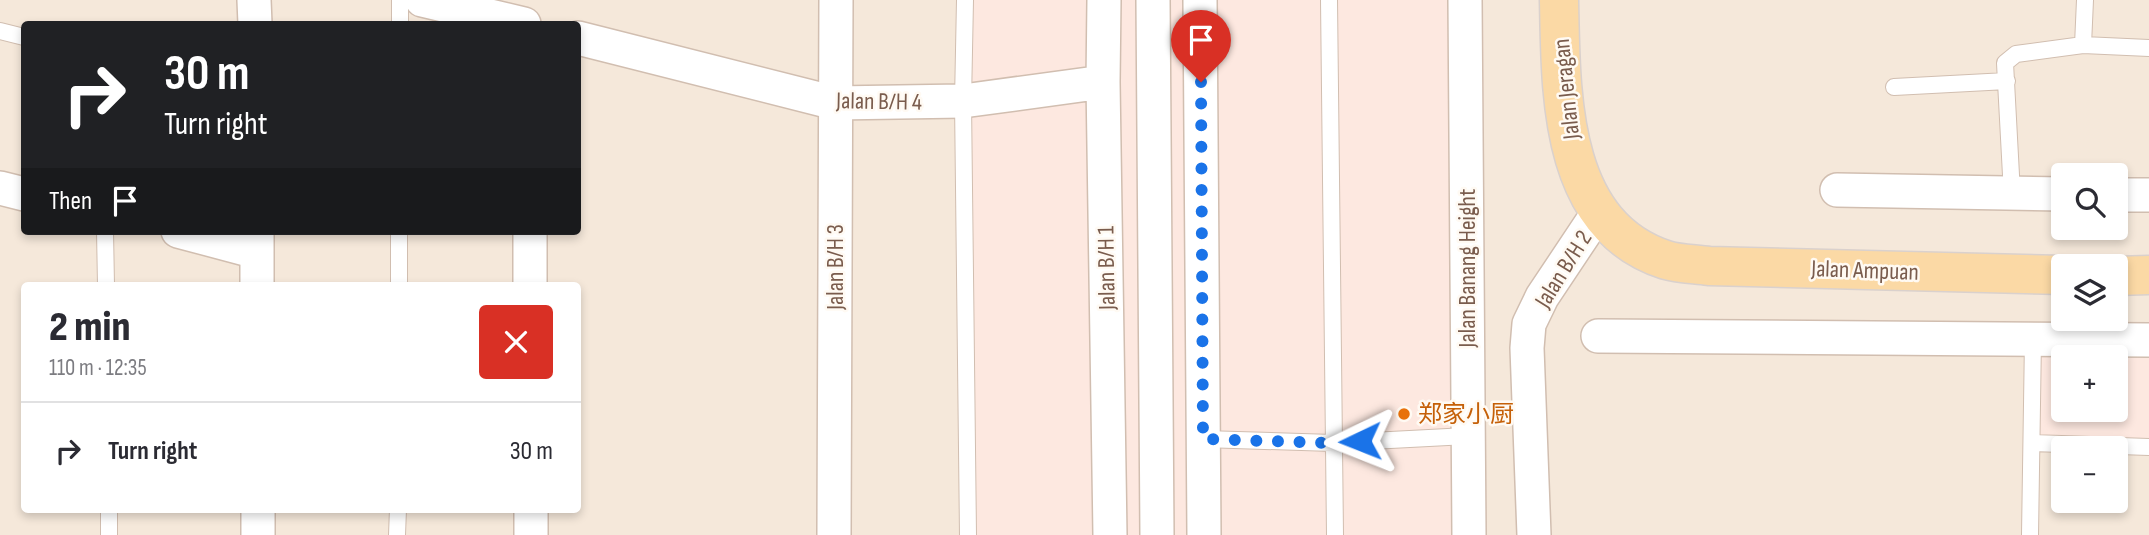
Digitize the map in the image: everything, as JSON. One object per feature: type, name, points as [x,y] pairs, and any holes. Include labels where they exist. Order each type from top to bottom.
[{"type":"main road","name":"Jalan Jeragan","points":[[1559,0],[1561,72],[1569,142],[1598,213],[1622,237],[1668,260]]},
{"type":"main road","name":"Jalan Ampuan","points":[[1668,260],[1709,266],[2051,275]]},
{"type":"main road","points":[[2128,276],[2149,275]]},
{"type":"street","points":[[254,0],[255,21]]},
{"type":"street","points":[[422,0],[511,21]]},
{"type":"street","name":"Jalan B/H 3","points":[[834,535],[836,0]]},
{"type":"street","name":"Jalan B/H 1","points":[[1104,0],[1110,535]]},
{"type":"street","points":[[1153,0],[1157,535]]},
{"type":"street","points":[[1200,0],[1204,535]]},
{"type":"street","name":"Jalan Banang Height","points":[[1465,0],[1469,535]]},
{"type":"street","name":"Jalan B/H 4","points":[[581,39],[835,103],[963,101],[1103,82]]},
{"type":"street","points":[[0,188],[21,193]]},
{"type":"street","points":[[1837,190],[2051,194]]},
{"type":"street","points":[[2128,195],[2149,195]]},
{"type":"street","name":"Jalan B/H 2","points":[[1535,535],[1527,348],[1530,324],[1542,297],[1598,213]]},
{"type":"street","points":[[207,235],[257,242],[257,282]]},
{"type":"street","points":[[530,235],[530,282]]},
{"type":"street","points":[[1598,336],[2149,340]]},
{"type":"street","points":[[1155,451],[1204,446]]},
{"type":"street","points":[[258,513],[258,535]]},
{"type":"street","points":[[531,513],[531,535]]},
{"type":"lane","points":[[400,0],[400,21]]},
{"type":"lane","points":[[965,0],[963,101],[968,535]]},
{"type":"lane","points":[[1329,0],[1335,535]]},
{"type":"lane","points":[[2083,45],[2085,0]]},
{"type":"lane","points":[[0,31],[21,36]]},
{"type":"lane","points":[[2012,194],[2005,63],[2016,54],[2083,45],[2149,48]]},
{"type":"lane","points":[[1894,87],[2007,81]]},
{"type":"lane","points":[[105,235],[106,282]]},
{"type":"lane","points":[[399,235],[399,282]]},
{"type":"lane","points":[[2030,535],[2033,339]]},
{"type":"lane","points":[[1204,446],[1467,436]]},
{"type":"lane","points":[[2032,443],[2149,447]]},
{"type":"lane","points":[[109,513],[109,535]]},
{"type":"lane","points":[[397,535],[398,513]]},
{"type":"shaded area","points":[[0,0],[2149,0],[2149,535],[0,535]]},
{"type":"shaded area","points":[[958,0],[1483,0],[1486,535],[961,535]]},
{"type":"shaded area","points":[[2027,328],[2051,328],[2051,331],[2149,330],[2149,453],[2128,452],[2128,436],[2051,436],[2051,451],[2025,450]]},
{"type":"place","name":"郑家小厨","points":[[1404,414]]},
{"type":"route","points":[[1201,82],[1203,439],[1333,443],[1360,441]]}]
